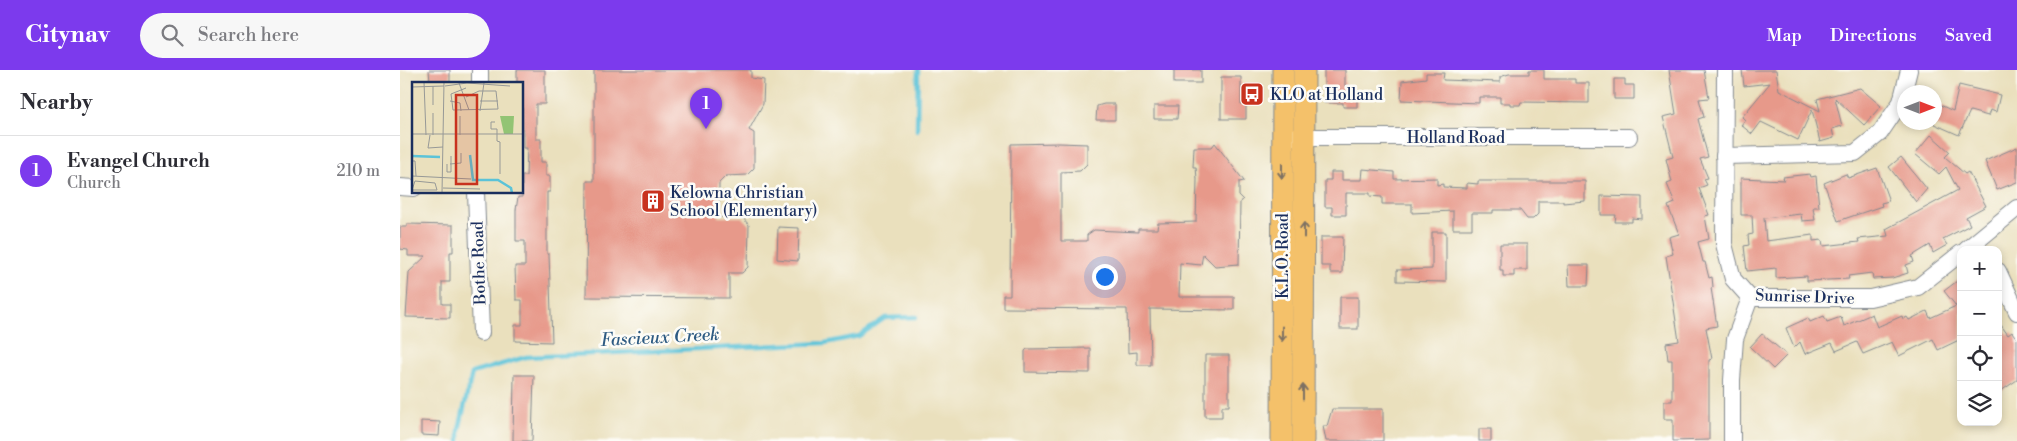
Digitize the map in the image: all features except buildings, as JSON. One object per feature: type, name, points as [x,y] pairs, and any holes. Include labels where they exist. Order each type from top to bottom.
[{"type":"main road","name":"K.L.O. Road","points":[[1282,441],[1283,70]]},
{"type":"main road","name":"K.L.O. Road","points":[[1303,441],[1304,70]]},
{"type":"street","name":"Sunrise Drive","points":[[1725,70],[1724,244],[1733,279],[1750,298],[1870,298],[1918,287],[1957,257]]},
{"type":"street","points":[[1724,156],[1856,153],[1880,133],[1901,102],[1909,70]]},
{"type":"street","name":"Holland Road","points":[[1282,138],[1629,138]]},
{"type":"street","name":"Bothe Road","points":[[476,194],[481,333]]},
{"type":"street","points":[[1985,243],[2017,208]]},
{"type":"street","points":[[2002,280],[2017,312]]},
{"type":"street","points":[[1732,441],[1732,380],[1735,339],[1750,298]]},
{"type":"waterway","name":"Fascieux Creek","points":[[917,130],[918,70]]},
{"type":"waterway","name":"Fascieux Creek","points":[[459,441],[459,430],[472,373],[526,357],[825,343],[859,336],[885,318],[916,317]]},
{"type":"place","name":"KLO at Holland","points":[[1252,94]]},
{"type":"place","name":"Evangel Church","points":[[706,129]]},
{"type":"place","name":"Kelowna Christian School (Elementary)","points":[[653,201]]}]
